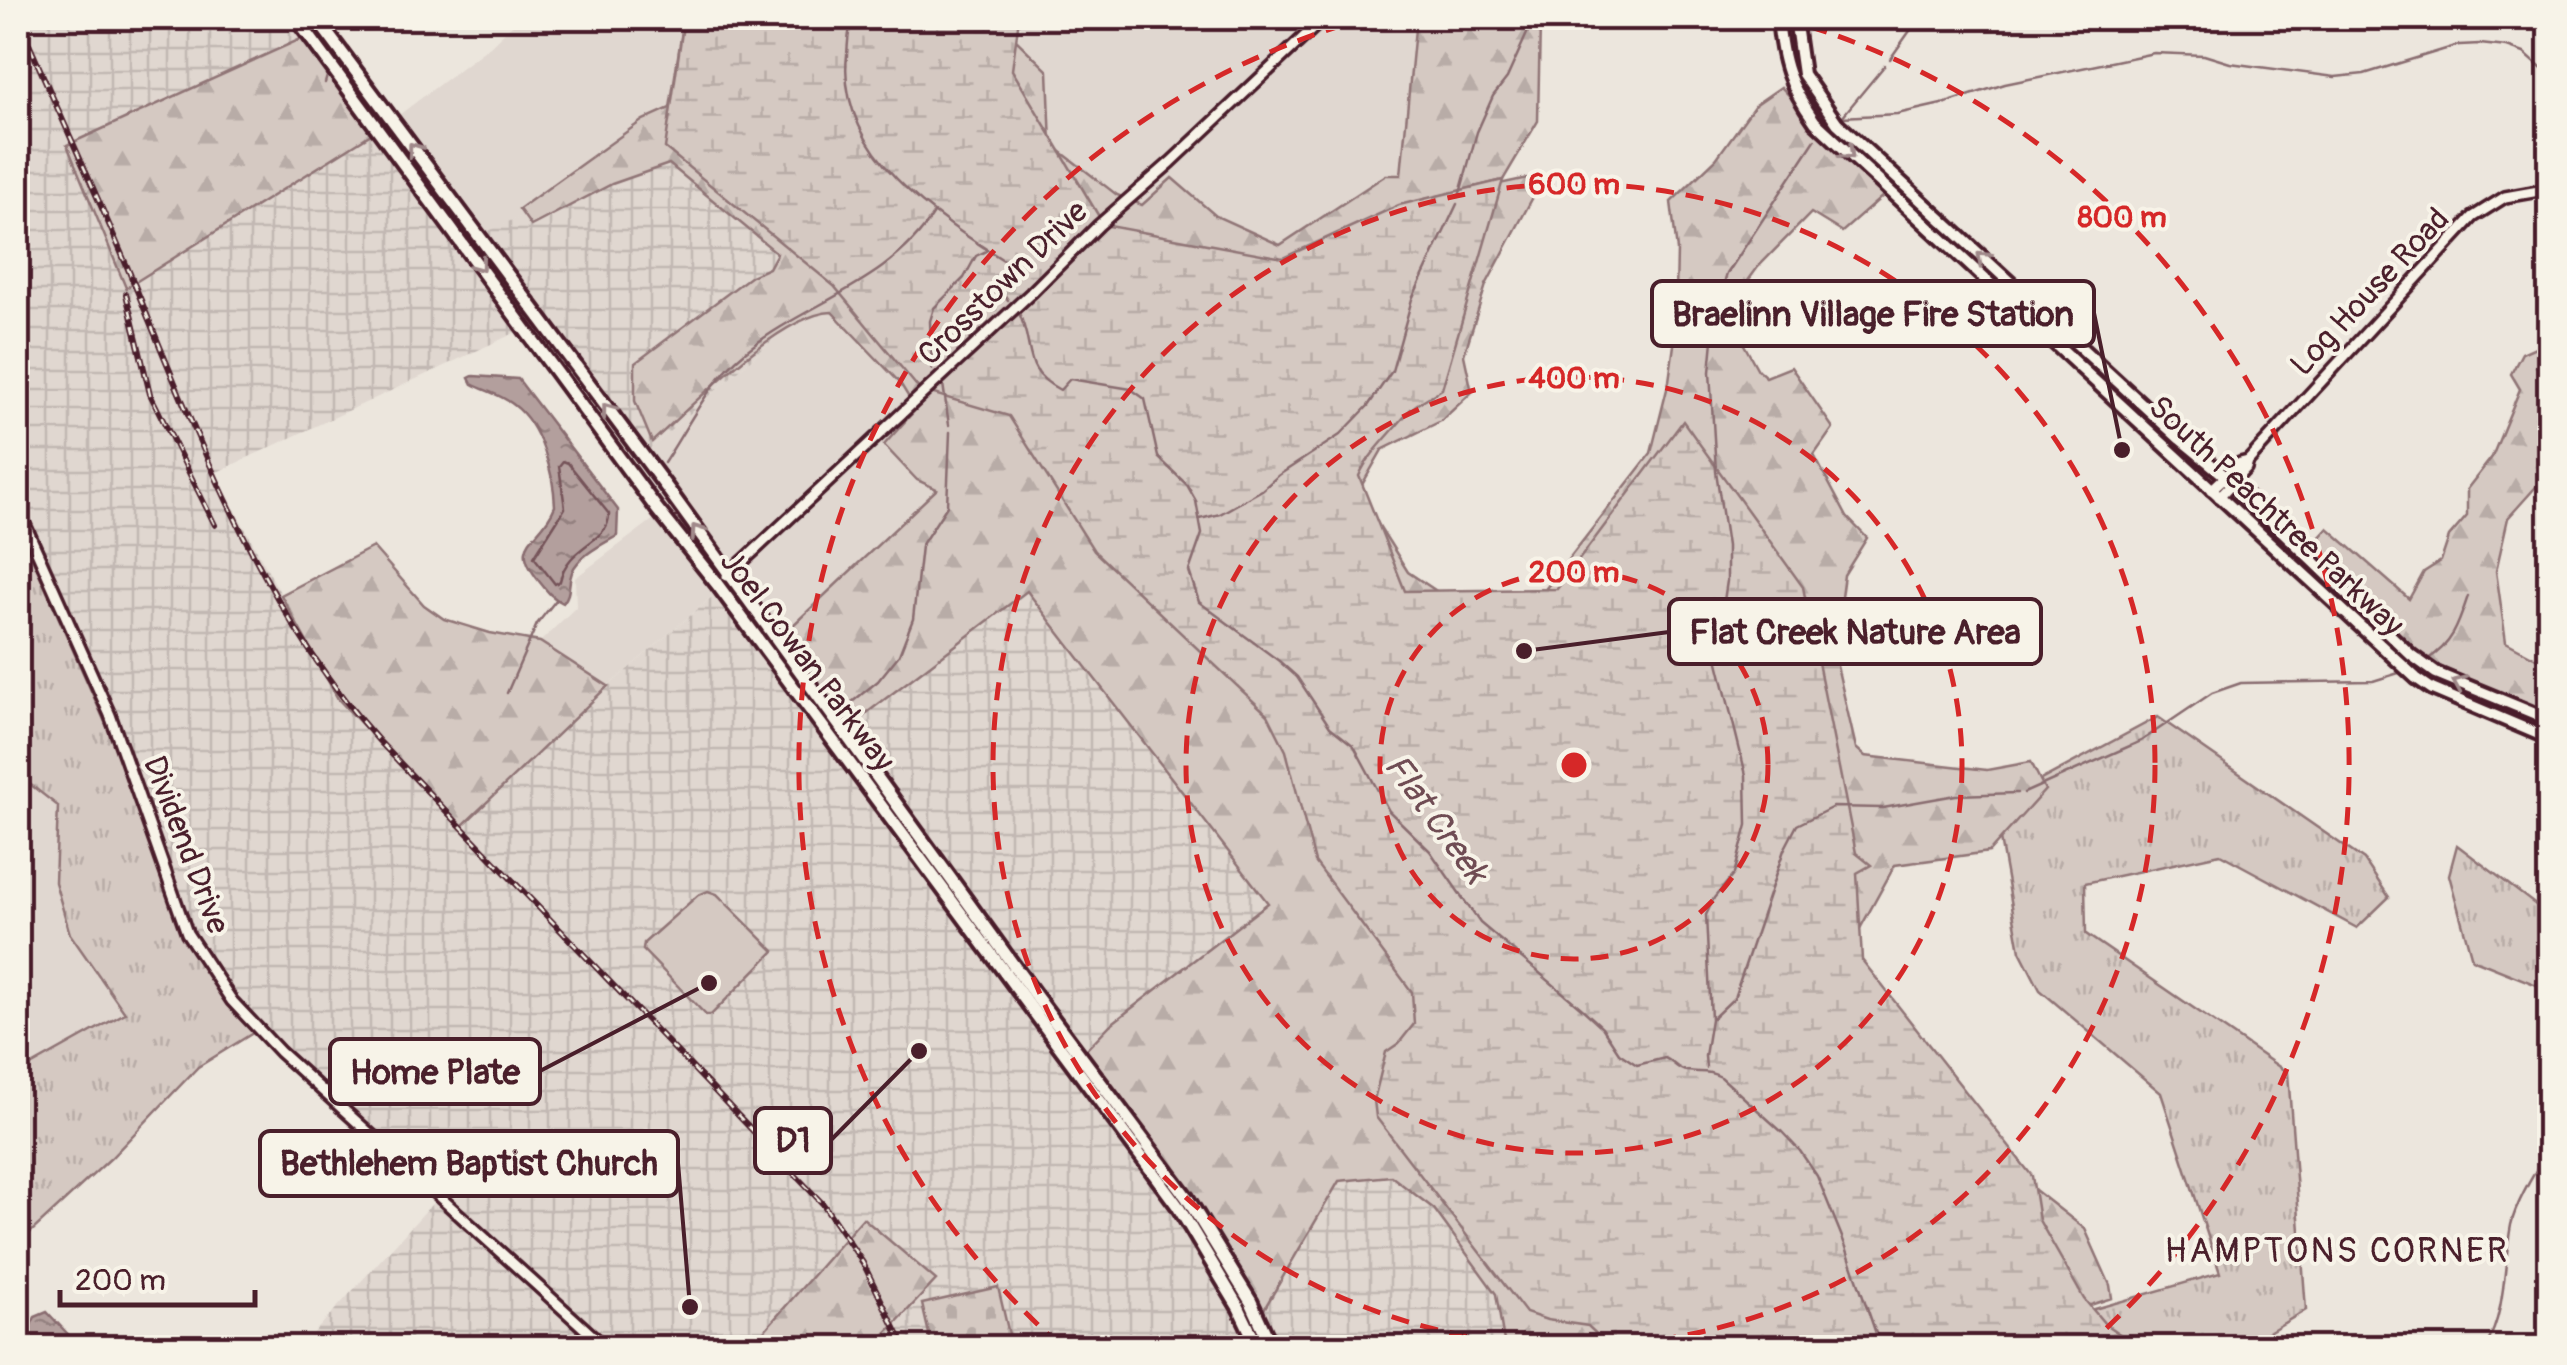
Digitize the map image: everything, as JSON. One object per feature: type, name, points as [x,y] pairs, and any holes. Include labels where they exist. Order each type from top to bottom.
[{"type":"main road","name":"Joel Cowan Parkway","points":[[296,18],[1177,1205],[1240,1308],[1258,1348]]},
{"type":"main road","name":"Joel Cowan Parkway","points":[[316,18],[1187,1198],[1251,1302],[1272,1348]]},
{"type":"main road","name":"South Peachtree Parkway","points":[[1778,18],[1781,55],[1788,78],[1815,122],[2416,678],[2448,696],[2550,738]]},
{"type":"main road","name":"South Peachtree Parkway","points":[[1794,18],[1803,74],[1825,110],[2229,480],[2422,664],[2550,720]]},
{"type":"street","name":"Crosstown Drive","points":[[716,584],[1324,18]]},
{"type":"street","name":"Log House Road","points":[[2215,494],[2473,217],[2505,197],[2550,188]]},
{"type":"street","name":"Dividend Drive","points":[[18,509],[110,715],[183,924],[222,987],[280,1052],[606,1348]]},
{"type":"shaded area","points":[[18,18],[302,18],[314,33],[67,145],[126,287],[387,124],[474,238],[665,148],[834,286],[643,455],[538,322],[215,473],[338,699],[460,828],[614,681],[726,585],[840,739],[868,712],[1026,591],[1268,904],[1110,1025],[1084,1052],[1201,1207],[1263,1310],[1339,1181],[1391,1176],[1434,1208],[1496,1294],[1505,1347],[873,1347],[935,1280],[778,1316],[750,1347],[301,1347],[442,1193],[261,1028],[191,940],[155,835],[18,526]]},
{"type":"shaded area","points":[[513,18],[684,18],[665,148],[474,239],[387,124],[489,47],[512,25]]},
{"type":"shaded area","points":[[1020,18],[1416,18],[1399,205],[1283,258],[1104,225],[1012,70]]},
{"type":"shaded area","points":[[834,286],[973,454],[771,646],[726,585],[608,686],[540,642],[576,607],[575,578],[674,504],[643,455]]},
{"type":"shaded area","points":[[18,775],[58,806],[55,882],[70,933],[125,1014],[18,1073]]},
{"type":"green space","points":[[684,18],[1016,18],[1015,39],[1048,71],[1051,144],[1117,195],[1142,205],[1172,178],[1216,216],[1280,245],[1386,175],[1401,175],[1416,18],[1545,18],[1540,22],[1538,121],[1503,180],[1406,204],[1532,177],[1533,197],[1486,285],[1464,355],[1472,392],[1441,421],[1382,450],[1358,492],[1408,572],[1453,602],[1543,592],[1651,453],[1675,338],[1677,250],[1671,202],[1716,159],[1755,105],[1781,87],[1883,196],[1842,232],[1811,213],[1742,289],[1741,339],[1766,377],[1791,367],[1833,428],[1814,455],[1847,517],[1867,538],[1844,575],[1839,612],[1826,618],[1856,748],[1865,756],[1987,770],[2031,762],[2045,790],[1989,852],[1895,865],[1850,947],[2030,1186],[2085,1229],[2112,1298],[2051,1318],[2067,1347],[1505,1347],[1496,1294],[1434,1209],[1391,1176],[1339,1181],[1263,1311],[1201,1207],[1084,1052],[1110,1025],[1268,903],[1027,591],[868,712],[840,739],[771,646],[937,489],[917,480],[884,445],[916,409],[900,383],[832,312],[788,328],[763,345],[652,442],[635,401],[635,363],[751,276],[769,268],[777,253],[669,164],[612,184],[531,226],[519,209],[643,120],[670,108]]},
{"type":"green space","points":[[684,18],[1019,18],[1012,70],[1104,225],[1283,258],[1399,205],[1503,180],[1442,389],[1411,409],[1359,476],[1405,591],[1557,589],[1683,421],[1803,587],[1856,853],[1871,865],[1857,873],[1862,960],[2032,1176],[2039,1220],[2084,1299],[2105,1324],[2133,1347],[1610,1347],[1588,1326],[1526,1313],[1376,1117],[1374,1100],[1386,1052],[1414,1024],[1412,992],[1315,862],[1286,751],[1268,715],[1094,551],[1009,416],[920,390],[834,286],[665,148]]},
{"type":"green space","points":[[314,33],[387,124],[126,288],[67,145]]},
{"type":"green space","points":[[2549,341],[2549,476],[2508,518],[2496,571],[2506,642],[2549,665],[2549,714],[2422,657],[2308,550],[2328,528],[2409,599],[2424,572],[2441,561],[2449,537],[2467,516],[2467,489],[2492,457],[2520,389],[2511,374],[2522,353]]},
{"type":"green space","points":[[18,526],[155,835],[191,940],[261,1028],[198,1067],[111,1158],[18,1244],[18,1073],[125,1013],[70,934],[55,882],[58,806],[18,775]]},
{"type":"green space","points":[[373,547],[424,605],[444,619],[540,642],[608,686],[460,828],[338,699],[281,595]]},
{"type":"green space","points":[[2158,717],[2364,860],[2389,897],[2357,928],[2220,854],[2085,883],[2086,934],[2288,1073],[2306,1310],[2243,1347],[2065,1347],[2056,1320],[2220,1273],[2161,1093],[2040,990],[2020,951],[1994,805]]},
{"type":"green space","points":[[2457,845],[2549,915],[2549,990],[2472,959],[2449,875]]},
{"type":"green space","points":[[708,891],[717,894],[774,951],[711,1015],[706,1015],[643,950],[644,943],[698,895]]},
{"type":"green space","points":[[863,1218],[936,1280],[873,1347],[750,1347]]},
{"type":"green space","points":[[998,1287],[1012,1347],[932,1347],[922,1304]]},
{"type":"water","points":[[469,378],[518,379],[618,510],[617,536],[575,566],[563,603],[544,588],[526,557],[526,549],[555,506],[539,437],[514,405],[472,384]]},
{"type":"water","points":[[47,1312],[80,1347],[18,1347],[18,1336],[35,1317]]},
{"type":"waterway","points":[[337,25],[338,18]]},
{"type":"waterway","name":"Flat Creek","points":[[854,18],[848,40],[848,90],[858,123],[874,152],[897,179],[951,225],[1008,263],[997,284],[1008,300]]},
{"type":"waterway","points":[[1459,197],[1477,132],[1534,18]]},
{"type":"waterway","points":[[1890,59],[1919,18]]},
{"type":"waterway","points":[[1842,117],[1897,114],[2005,84],[2154,53],[2204,55],[2230,63],[2335,77],[2364,74],[2459,45],[2480,44],[2524,53],[2550,76]]},
{"type":"waterway","points":[[1842,117],[1885,65]]},
{"type":"waterway","points":[[325,83],[327,76]]},
{"type":"waterway","points":[[1706,1068],[1711,1019],[1706,915],[1734,874],[1747,825],[1746,775],[1716,654],[1727,581],[1710,372],[1716,309],[1727,274],[1815,140]]},
{"type":"waterway","points":[[1200,519],[1220,514],[1262,490],[1340,435],[1368,406],[1392,371],[1412,299],[1457,204]]},
{"type":"waterway","points":[[664,463],[732,363],[794,319],[871,275],[916,237],[934,213]]},
{"type":"waterway","points":[[932,369],[930,321],[934,308],[964,278],[976,256],[986,251]]},
{"type":"waterway","name":"Flat Creek","points":[[1018,311],[1034,366],[1047,382],[1060,390],[1070,379],[1131,389],[1145,399],[1158,457],[1187,485],[1196,501],[1202,534],[1189,571],[1199,602],[1297,677],[1330,727],[1354,746],[1389,811],[1430,851],[1480,923],[1602,1027],[1619,1053],[1637,1065],[1665,1058],[1684,1070],[1721,1077],[1800,1151],[1817,1176],[1881,1348]]},
{"type":"waterway","points":[[943,384],[949,425]]},
{"type":"waterway","points":[[841,711],[878,681],[899,655],[913,619],[921,546],[947,506],[950,432]]},
{"type":"waterway","points":[[2428,659],[2449,640],[2468,596]]},
{"type":"waterway","points":[[507,693],[537,624],[556,600]]},
{"type":"waterway","points":[[2024,793],[2141,741],[2212,693],[2241,683],[2373,681],[2402,672]]},
{"type":"waterway","points":[[1713,1018],[1734,998],[1784,850],[1797,825],[1833,807],[1883,808],[1956,795],[2017,793]]},
{"type":"waterway","points":[[2485,1348],[2501,1303],[2514,1216],[2550,1148]]},
{"type":"railway","points":[[18,19],[206,455],[298,634],[379,741],[823,1204],[863,1263],[905,1348]]},
{"type":"railway","points":[[126,294],[150,394],[215,525]]},
{"type":"place","name":"Braelinn Village Fire Station","points":[[2122,450]]},
{"type":"place","name":"Flat Creek Nature Area","points":[[1524,651]]},
{"type":"place","name":"Home Plate","points":[[709,983]]},
{"type":"place","name":"D1","points":[[919,1051]]},
{"type":"place","name":"Bethlehem Baptist Church","points":[[690,1307]]},
{"type":"district","name":"HAMPTONS CORNER","points":[[2337,1251]]}]
